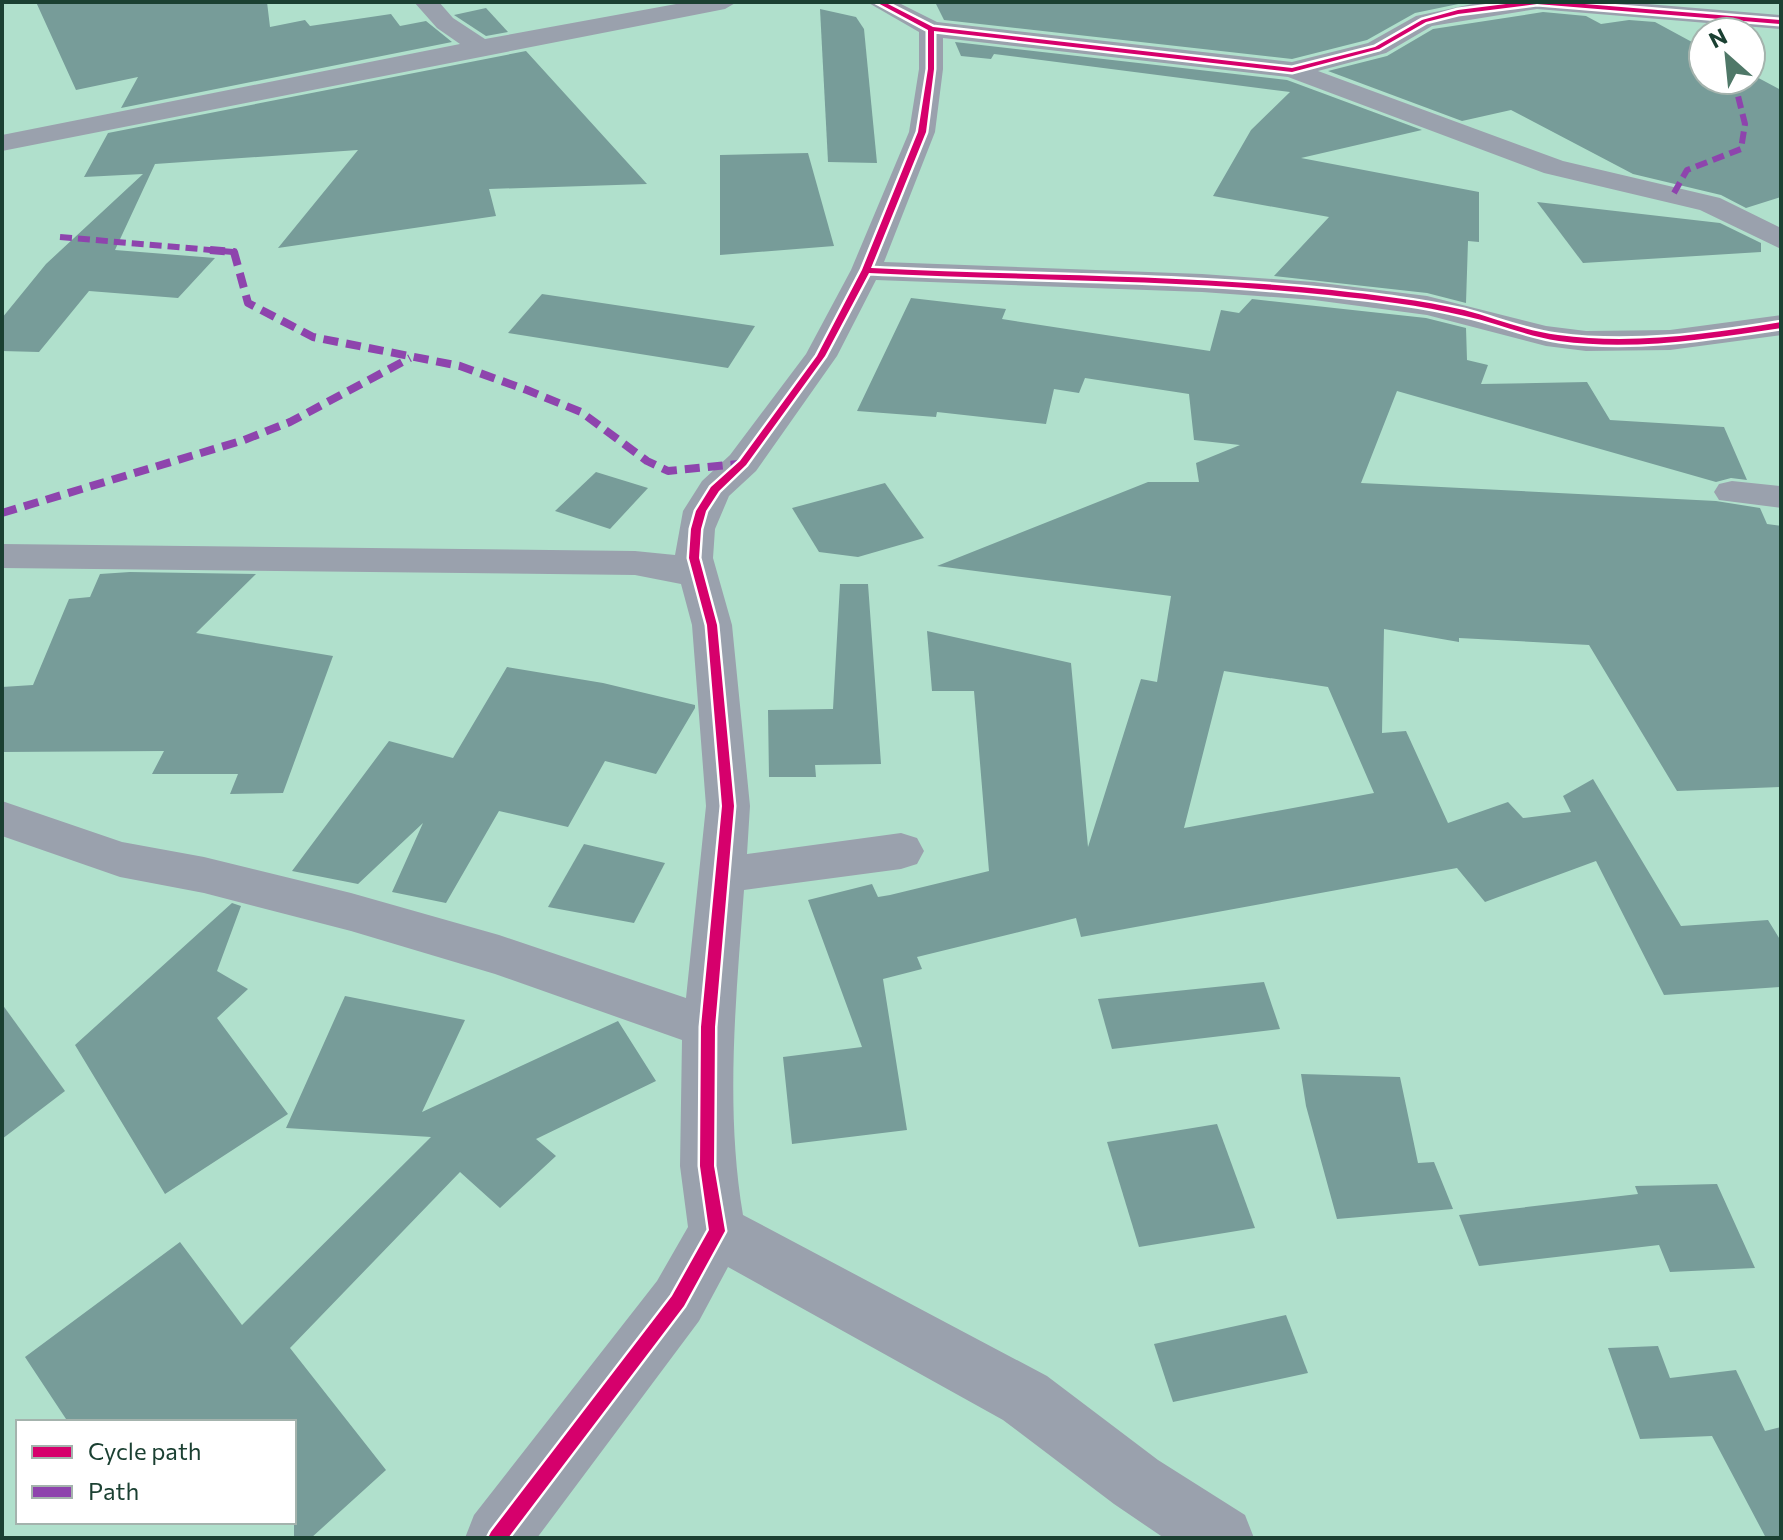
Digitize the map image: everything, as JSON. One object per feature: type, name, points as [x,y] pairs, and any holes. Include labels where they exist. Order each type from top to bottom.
[{"type":"street","points":[[426,2],[445,23],[481,47]]},
{"type":"street","points":[[2,143],[481,47],[725,2]]},
{"type":"street","points":[[879,2],[931,29],[1292,70],[1554,167],[1710,204],[1781,240]]},
{"type":"street","points":[[1292,70],[1377,48],[1424,21],[1502,5],[1537,2],[1703,10],[1781,22]]},
{"type":"street","points":[[497,1538],[678,1301],[717,1231],[707,1166],[708,1027],[728,806],[727,763],[712,625],[694,558],[701,511],[715,489],[743,463],[772,427],[821,356],[866,270],[922,132],[931,69],[931,29]]},
{"type":"street","points":[[866,270],[982,277],[1116,278],[1284,288],[1422,304],[1529,332],[1601,341],[1664,341],[1781,325]]},
{"type":"street","points":[[1732,492],[1781,497]]},
{"type":"street","points":[[2,556],[635,563],[674,567],[698,576]]},
{"type":"street","points":[[2,818],[120,859],[204,875],[351,912],[499,955],[708,1027]]},
{"type":"street","points":[[723,875],[901,851]]},
{"type":"street","points":[[717,1231],[1025,1398],[1136,1482],[1222,1538]]},
{"type":"building","points":[[36,2],[267,2],[270,27],[305,20],[310,26],[391,14],[400,26],[426,21],[452,42],[121,108],[138,77],[76,90]]},
{"type":"building","points":[[935,2],[1468,2],[1415,13],[1367,40],[1292,59],[944,20]]},
{"type":"building","points":[[486,8],[508,32],[486,36],[454,15]]},
{"type":"building","points":[[820,9],[856,17],[864,29],[877,163],[828,162]]},
{"type":"building","points":[[1543,12],[1586,16],[1601,24],[1629,20],[1655,22],[1687,39],[1687,96],[1767,96],[1767,83],[1781,90],[1781,197],[1746,208],[1721,195],[1633,174],[1511,110],[1462,121],[1328,71],[1387,56],[1433,29]]},
{"type":"building","points":[[955,42],[1287,80],[1422,130],[1301,158],[1479,192],[1479,242],[1468,241],[1466,303],[1427,293],[1274,276],[1329,217],[1213,196],[1251,130],[1290,92],[994,54],[991,59],[961,56]]},
{"type":"building","points":[[526,51],[647,184],[489,189],[496,216],[278,248],[358,150],[155,164],[115,250],[215,258],[178,298],[89,291],[39,352],[2,351],[2,318],[46,264],[143,174],[84,177],[108,133]]},
{"type":"building","points":[[808,153],[834,246],[720,255],[720,155]]},
{"type":"building","points":[[1537,202],[1720,223],[1761,243],[1761,252],[1583,263]]},
{"type":"building","points":[[542,294],[755,326],[728,368],[508,333]]},
{"type":"building","points":[[911,298],[1006,309],[1002,319],[1210,351],[1221,310],[1239,313],[1252,299],[1426,318],[1466,328],[1467,360],[1488,365],[1481,384],[1587,382],[1610,420],[1724,427],[1747,480],[1731,478],[1716,482],[1397,391],[1361,483],[1716,501],[1760,508],[1767,524],[1781,526],[1781,787],[1677,791],[1589,645],[1459,638],[1459,642],[1384,629],[1382,733],[1406,731],[1448,823],[1508,802],[1523,818],[1571,812],[1563,796],[1593,779],[1681,926],[1768,920],[1781,941],[1781,987],[1664,995],[1596,861],[1485,902],[1457,868],[1081,937],[1076,918],[917,957],[922,969],[883,979],[907,1130],[792,1144],[783,1057],[862,1047],[808,900],[872,884],[878,897],[989,871],[974,691],[932,691],[927,631],[1071,663],[1088,847],[1141,679],[1157,682],[1171,596],[937,566],[1148,482],[1199,482],[1196,463],[1240,445],[1194,440],[1189,394],[1085,378],[1079,393],[1054,389],[1046,424],[937,412],[936,417],[857,411]],"holes":[[[1224,671],[1328,687],[1374,793],[1184,828]]]},
{"type":"building","points":[[596,472],[648,488],[610,529],[555,511]]},
{"type":"building","points":[[885,483],[924,538],[858,557],[819,552],[792,508]]},
{"type":"building","points":[[100,574],[256,574],[196,633],[333,656],[283,793],[230,794],[238,774],[152,774],[164,751],[2,752],[2,687],[33,685],[69,599],[90,597]]},
{"type":"building","points":[[840,584],[868,584],[881,764],[815,765],[816,777],[769,777],[768,710],[833,709]]},
{"type":"building","points":[[507,667],[603,683],[695,705],[695,708],[656,774],[605,761],[568,827],[499,811],[446,903],[392,892],[423,823],[358,884],[292,871],[389,741],[453,758]]},
{"type":"building","points":[[584,844],[665,863],[634,923],[548,907]]},
{"type":"building","points":[[232,903],[241,906],[217,971],[248,989],[217,1018],[288,1114],[165,1194],[75,1045]]},
{"type":"building","points":[[1264,982],[1280,1029],[1112,1049],[1098,999]]},
{"type":"building","points":[[345,996],[465,1020],[422,1112],[618,1021],[656,1081],[536,1139],[556,1156],[500,1208],[460,1172],[290,1348],[386,1470],[311,1538],[294,1538],[296,1420],[67,1420],[25,1357],[180,1242],[242,1325],[431,1137],[286,1128]]},
{"type":"building","points":[[2,1004],[65,1091],[2,1139]]},
{"type":"building","points":[[1301,1074],[1400,1077],[1418,1163],[1434,1162],[1453,1209],[1337,1219],[1306,1106]]},
{"type":"building","points":[[1217,1124],[1255,1228],[1139,1247],[1107,1142]]},
{"type":"building","points":[[1717,1184],[1755,1268],[1670,1272],[1659,1245],[1479,1266],[1459,1215],[1638,1194],[1635,1186]]},
{"type":"building","points":[[1286,1315],[1308,1373],[1173,1402],[1154,1344]]},
{"type":"building","points":[[1658,1346],[1670,1378],[1736,1370],[1765,1431],[1781,1427],[1781,1538],[1766,1538],[1712,1436],[1640,1439],[1608,1348]]},
{"type":"marked path","points":[[1674,193],[1687,170],[1741,149],[1745,124],[1739,96]]},
{"type":"marked path","points":[[60,237],[234,252],[248,303],[313,337],[460,366],[527,390],[581,412],[647,461],[668,471],[738,464]]},
{"type":"marked path","points":[[2,513],[244,440],[290,422],[410,358]]},
{"type":"cycle path","points":[[879,2],[931,29],[1292,70],[1377,48],[1424,21],[1458,12],[1537,2],[1781,22]]},
{"type":"cycle path","points":[[497,1538],[678,1301],[717,1231],[707,1166],[708,1027],[728,806],[712,625],[694,558],[696,529],[701,511],[715,489],[743,463],[821,356],[866,270],[922,132],[931,69],[931,29]]},
{"type":"cycle path","points":[[866,270],[1202,283],[1314,291],[1427,306],[1546,336],[1586,341],[1670,340],[1781,325]]}]
